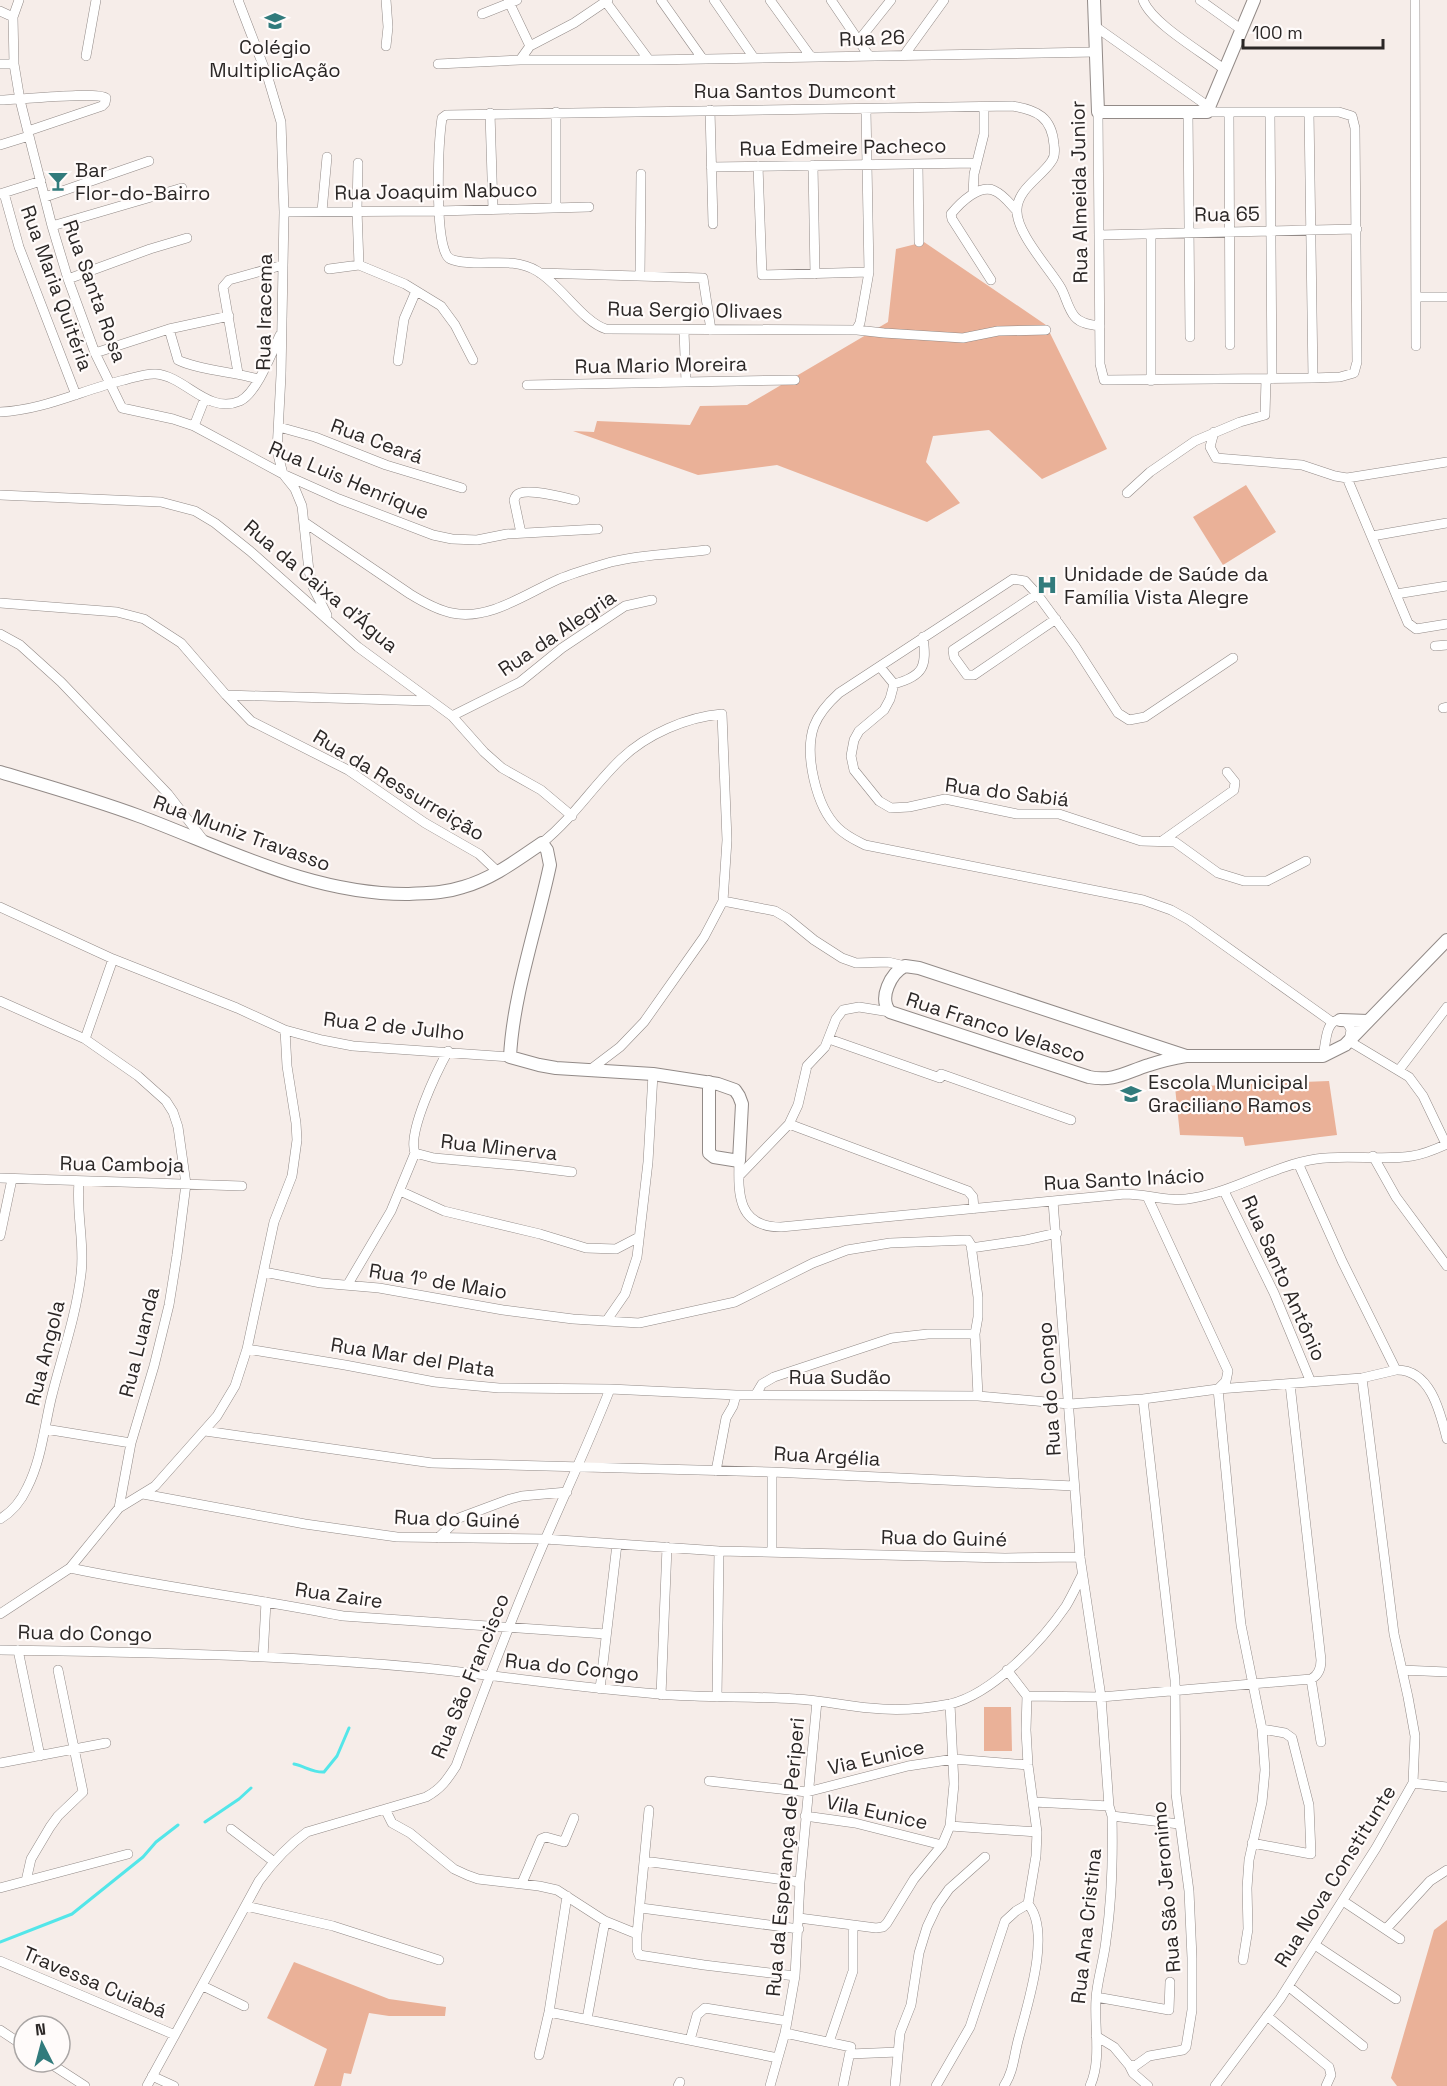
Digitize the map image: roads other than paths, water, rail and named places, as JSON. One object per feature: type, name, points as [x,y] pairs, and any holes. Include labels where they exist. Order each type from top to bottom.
[{"type":"street","name":"Rua Santa Rosa","points":[[19,0],[13,17],[14,64],[28,134],[68,279],[95,353],[110,383]]},
{"type":"street","points":[[86,56],[96,0]]},
{"type":"street","name":"Rua Iracema","points":[[238,0],[268,78],[281,122],[284,212],[277,451],[283,474],[295,489],[302,507],[313,587],[330,621]]},
{"type":"street","points":[[386,0],[388,27],[386,46]]},
{"type":"street","points":[[661,0],[702,58]]},
{"type":"street","points":[[714,0],[754,58]]},
{"type":"street","points":[[770,0],[811,57]]},
{"type":"street","points":[[859,40],[891,0]]},
{"type":"street","points":[[905,54],[944,0]]},
{"type":"street","name":"Rua Almeida Junior","points":[[1094,0],[1098,112],[1100,364],[1105,381],[1151,381]]},
{"type":"street","points":[[1143,0],[1150,11],[1166,26],[1225,70]]},
{"type":"street","points":[[1200,0],[1242,30]]},
{"type":"street","points":[[1208,110],[1254,0]]},
{"type":"street","points":[[1415,0],[1416,346]]},
{"type":"street","points":[[482,14],[512,1],[530,46]]},
{"type":"street","points":[[520,60],[530,46],[607,1],[649,60]]},
{"type":"street","points":[[835,2],[869,56]]},
{"type":"street","points":[[0,11],[13,17]]},
{"type":"street","points":[[1096,27],[1208,110]]},
{"type":"street","name":"Rua 26","points":[[438,64],[520,60],[1096,52]]},
{"type":"street","points":[[0,64],[14,64]]},
{"type":"street","points":[[0,100],[101,95],[106,101],[102,106],[0,145]]},
{"type":"street","name":"Rua Santos Dumcont","points":[[462,262],[450,259],[446,254],[439,211],[442,118],[451,114],[866,110],[1012,106],[1031,110],[1044,118],[1052,132],[1054,157],[1024,192],[1017,211]]},
{"type":"street","points":[[973,194],[976,163],[984,134],[984,107]]},
{"type":"street","points":[[710,110],[713,224]]},
{"type":"street","points":[[857,330],[869,272],[866,110]]},
{"type":"street","points":[[1098,112],[1208,110],[1345,112],[1352,116],[1355,128],[1357,229],[1356,369],[1354,373],[1346,377],[1151,381],[1151,234]]},
{"type":"street","points":[[555,112],[556,207]]},
{"type":"street","points":[[1188,112],[1190,337]]},
{"type":"street","points":[[1229,112],[1230,345]]},
{"type":"street","points":[[1127,493],[1150,472],[1188,444],[1214,432],[1265,415],[1269,379],[1270,112]]},
{"type":"street","points":[[1309,112],[1313,378]]},
{"type":"street","points":[[490,113],[493,209]]},
{"type":"street","points":[[322,211],[327,157]]},
{"type":"street","points":[[45,197],[149,161]]},
{"type":"street","points":[[358,163],[359,264]]},
{"type":"street","name":"Rua Edmeire Pacheco","points":[[711,167],[976,163]]},
{"type":"street","points":[[918,164],[919,242]]},
{"type":"street","points":[[813,165],[815,274]]},
{"type":"street","points":[[758,166],[762,275],[869,272]]},
{"type":"street","points":[[640,174],[640,276]]},
{"type":"street","points":[[2,194],[41,181]]},
{"type":"street","points":[[52,226],[182,188]]},
{"type":"street","points":[[991,280],[951,216],[973,194],[985,189],[996,191],[1017,211],[1025,233],[1062,290],[1075,317],[1087,324],[1100,326]]},
{"type":"street","name":"Rua Maria Quitéria","points":[[2,194],[19,247],[76,395]]},
{"type":"street","name":"Rua Joaquim Nabuco","points":[[284,212],[589,207]]},
{"type":"street","name":"Rua 65","points":[[1099,235],[1357,229]]},
{"type":"street","points":[[68,279],[102,265],[187,238]]},
{"type":"street","name":"Rua Sergio Olivaes","points":[[462,262],[515,263],[527,266],[540,273],[591,320],[603,328],[618,331],[857,330],[963,338],[998,331],[1046,330]]},
{"type":"street","points":[[329,269],[359,264],[405,284],[444,309],[473,360]]},
{"type":"street","points":[[238,373],[230,316],[223,290],[225,283],[283,265]]},
{"type":"street","points":[[540,273],[703,278],[711,330]]},
{"type":"street","points":[[398,361],[404,318],[416,291]]},
{"type":"street","points":[[1416,297],[1447,297]]},
{"type":"street","points":[[95,353],[169,329],[230,316]]},
{"type":"street","points":[[169,329],[178,360],[258,379]]},
{"type":"street","points":[[684,331],[686,382]]},
{"type":"street","points":[[0,412],[31,408],[110,383],[156,374],[165,376],[205,398],[221,403],[239,401],[247,397],[282,332]]},
{"type":"street","name":"Rua Mario Moreira","points":[[527,385],[795,380]]},
{"type":"street","name":"Rua Luis Henrique","points":[[110,383],[122,408],[194,426],[283,474],[356,507],[433,535],[452,539],[477,540],[521,533],[598,529]]},
{"type":"street","points":[[194,426],[205,398]]},
{"type":"street","name":"Rua Ceará","points":[[279,427],[315,437],[386,465],[462,488]]},
{"type":"street","points":[[1214,432],[1210,447],[1216,458],[1302,465],[1347,478],[1447,462]]},
{"type":"street","points":[[1347,478],[1408,623],[1416,629],[1447,624]]},
{"type":"street","points":[[521,533],[514,500],[520,493],[544,493],[575,500]]},
{"type":"street","name":"Rua da Caixa d'Água","points":[[0,495],[151,501],[188,508],[224,530],[358,647],[452,716],[484,752],[509,773],[542,790],[572,816]]},
{"type":"street","points":[[304,522],[410,594],[425,603],[456,614],[492,609],[523,598],[560,579],[614,562],[644,556],[706,550]]},
{"type":"street","points":[[1372,536],[1447,523]]},
{"type":"street","points":[[1233,658],[1145,717],[1129,720],[1118,713],[1056,619],[1029,584],[1019,579],[1008,581],[839,693],[827,704],[812,733],[811,756],[819,797],[836,827],[850,838],[865,845],[1143,900],[1171,910],[1197,925],[1336,1021],[1350,1026],[1349,1041]]},
{"type":"street","points":[[1396,594],[1447,586]]},
{"type":"street","points":[[1037,594],[953,650],[954,657],[968,675],[974,675],[1056,619]]},
{"type":"street","name":"Rua da Alegria","points":[[452,716],[520,682],[562,648],[625,606],[652,600]]},
{"type":"street","name":"Rua da Ressurreição","points":[[0,603],[117,612],[144,619],[181,643],[251,721],[348,770],[425,823],[479,854],[498,872]]},
{"type":"street","points":[[0,634],[20,645],[61,682],[168,794],[205,842]]},
{"type":"street","points":[[880,667],[894,684],[916,676],[924,665],[923,637]]},
{"type":"street","points":[[1436,646],[1447,645]]},
{"type":"street","name":"Rua do Sabiá","points":[[894,684],[884,710],[859,731],[852,748],[854,770],[884,804],[891,808],[899,809],[945,799],[1017,814],[1059,814],[1141,841],[1174,842],[1218,873],[1244,881],[1267,881],[1306,861]]},
{"type":"street","points":[[226,695],[432,701]]},
{"type":"street","name":"Rua Muniz Travasso","points":[[0,772],[85,797],[300,879],[363,892],[395,894],[444,892],[463,887],[498,872],[542,843],[572,816],[622,758],[656,735],[688,721],[722,714],[727,840],[723,901]]},
{"type":"street","points":[[1162,841],[1234,790],[1235,782],[1227,772]]},
{"type":"street","points":[[510,1057],[515,1010],[550,865],[547,850],[542,843]]},
{"type":"street","points":[[591,1069],[620,1047],[644,1022],[704,937],[723,901],[775,911],[842,958],[856,963],[888,962],[905,966]]},
{"type":"street","name":"Rua 2 de Julho","points":[[0,907],[113,959],[227,1004],[285,1030],[322,1040],[353,1046],[448,1051],[510,1057],[539,1065],[653,1074],[709,1082],[735,1090]]},
{"type":"street","name":"Rua Franco Velasco","points":[[1186,1056],[905,966],[892,975],[884,1003],[890,1012],[1078,1074],[1101,1079],[1113,1078],[1156,1062],[1186,1056],[1323,1056],[1349,1041],[1447,940]]},
{"type":"street","points":[[85,1039],[113,959]]},
{"type":"street","name":"Rua Luanda","points":[[0,1000],[85,1039],[138,1076],[166,1101],[178,1127],[186,1184],[169,1305],[131,1443],[119,1508]]},
{"type":"street","points":[[1399,1070],[1447,1006]]},
{"type":"street","points":[[739,1176],[789,1124],[798,1105],[807,1066],[825,1047],[836,1019],[843,1010],[859,1007],[890,1012]]},
{"type":"street","points":[[1323,1056],[1328,1036],[1327,1029],[1336,1021],[1368,1021]]},
{"type":"street","points":[[0,1614],[70,1568],[119,1508],[155,1486],[217,1416],[235,1386],[248,1349],[278,1208],[292,1176],[297,1140],[287,1066],[285,1030]]},
{"type":"street","points":[[1328,1036],[1337,1044],[1349,1041],[1399,1070],[1417,1085],[1447,1144]]},
{"type":"street","points":[[829,1039],[1071,1120]]},
{"type":"street","points":[[348,1284],[386,1219],[418,1155],[413,1148],[417,1124],[434,1079],[448,1051]]},
{"type":"street","points":[[607,1320],[625,1294],[635,1263],[648,1162],[653,1074]]},
{"type":"street","points":[[709,1082],[708,1153],[714,1157],[739,1161]]},
{"type":"street","name":"Rua Santo Inácio","points":[[735,1090],[742,1104],[739,1176],[746,1212],[756,1223],[771,1227],[1125,1194],[1181,1200],[1224,1191],[1278,1168],[1298,1163],[1344,1156],[1413,1156],[1447,1144]]},
{"type":"street","points":[[789,1124],[968,1191],[973,1197],[974,1209]]},
{"type":"street","name":"Rua Minerva","points":[[418,1155],[572,1172]]},
{"type":"street","points":[[1373,1156],[1396,1197],[1447,1266]]},
{"type":"street","points":[[1298,1163],[1342,1261],[1396,1370],[1407,1370],[1423,1379],[1433,1397],[1447,1439]]},
{"type":"street","name":"Rua Camboja","points":[[0,1178],[242,1186]]},
{"type":"street","points":[[0,1236],[1,1222],[12,1179]]},
{"type":"street","name":"Rua Angola","points":[[0,1519],[9,1513],[27,1488],[34,1470],[50,1401],[72,1324],[81,1274],[81,1240],[77,1203],[79,1182]]},
{"type":"street","points":[[400,1191],[444,1211],[540,1234],[586,1248],[616,1249],[639,1237]]},
{"type":"street","name":"Rua Santo Antônio","points":[[1224,1191],[1274,1293],[1310,1380]]},
{"type":"street","points":[[1147,1196],[1228,1371],[1226,1381],[1218,1389],[1238,1597],[1262,1729],[1265,1779],[1252,1843],[1247,1888],[1248,1929],[1243,1960]]},
{"type":"street","name":"Rua do Congo","points":[[1053,1200],[1080,1557],[1101,1697]]},
{"type":"street","name":"Rua 1º de Maio","points":[[264,1272],[321,1283],[348,1284],[503,1310],[573,1319],[639,1323],[728,1304],[813,1263],[847,1250],[890,1243],[968,1244],[1057,1233]]},
{"type":"street","points":[[968,1244],[978,1297],[975,1334],[978,1396]]},
{"type":"street","points":[[756,1394],[762,1384],[774,1377],[875,1343],[918,1335],[975,1334]]},
{"type":"street","name":"Rua Mar del Plata","points":[[248,1349],[450,1384],[521,1389],[610,1389]]},
{"type":"street","name":"Rua Sudão","points":[[610,1389],[735,1395],[978,1396],[1069,1404],[1143,1399],[1218,1389],[1362,1377],[1396,1370]]},
{"type":"street","name":"Rua Nova Constitunte","points":[[1215,2086],[1267,2016],[1315,1945],[1376,1848],[1413,1783],[1415,1736],[1391,1614],[1362,1377]]},
{"type":"street","points":[[1027,1696],[1101,1697],[1311,1679],[1317,1674],[1321,1660],[1290,1384]]},
{"type":"street","name":"Rua São Francisco","points":[[147,2086],[259,1881],[273,1861],[291,1843],[307,1832],[426,1797],[438,1791],[446,1783],[456,1766],[508,1627],[610,1389]]},
{"type":"street","points":[[716,1471],[726,1418],[733,1407],[735,1395]]},
{"type":"street","name":"Rua São Jeronimo","points":[[1129,2065],[1135,2066],[1149,2056],[1179,2051],[1186,2047],[1192,2010],[1189,1891],[1176,1786],[1173,1660],[1143,1399]]},
{"type":"street","points":[[45,1429],[131,1443]]},
{"type":"street","points":[[205,1431],[432,1462],[579,1465]]},
{"type":"street","name":"Rua Argélia","points":[[579,1465],[1074,1486]]},
{"type":"street","points":[[772,1472],[772,1552]]},
{"type":"street","points":[[438,1538],[459,1518],[510,1499],[567,1492]]},
{"type":"street","name":"Rua do Guiné","points":[[143,1494],[305,1524],[397,1537],[545,1539],[719,1551],[1005,1558],[1080,1557]]},
{"type":"street","points":[[600,1689],[617,1544]]},
{"type":"street","points":[[662,1695],[667,1547]]},
{"type":"street","points":[[717,1697],[719,1551]]},
{"type":"street","name":"Rua Zaire","points":[[70,1568],[147,1584],[362,1618],[606,1634]]},
{"type":"street","name":"Rua do Congo","points":[[0,1650],[144,1652],[263,1657],[423,1668],[662,1695],[817,1701],[887,1710],[950,1704],[982,1689],[1007,1670],[1053,1623],[1068,1603],[1082,1575]]},
{"type":"street","points":[[263,1657],[266,1602]]},
{"type":"street","points":[[18,1650],[40,1756]]},
{"type":"street","points":[[26,1881],[31,1859],[50,1827],[58,1816],[82,1794],[58,1670]]},
{"type":"street","points":[[1004,2086],[1013,2066],[1036,1964],[1036,1929],[1033,1913],[1028,1905],[1037,1832],[1028,1765],[1027,1696],[1007,1670]]},
{"type":"street","points":[[1402,1670],[1447,1672]]},
{"type":"street","points":[[1311,1679],[1321,1742]]},
{"type":"street","name":"Rua Ana Cristina","points":[[1090,2086],[1094,2073],[1096,1997],[1106,1941],[1112,1882],[1111,1811],[1101,1697]]},
{"type":"street","name":"Rua da Esperança de Periperi","points":[[770,2086],[785,2033],[795,1976],[805,1816],[817,1701]]},
{"type":"street","points":[[799,1917],[883,1928],[914,1878],[942,1845],[950,1826],[954,1803],[950,1704]]},
{"type":"street","points":[[1252,1843],[1311,1854],[1309,1805],[1292,1738],[1286,1733],[1262,1729]]},
{"type":"street","points":[[0,1763],[106,1743]]},
{"type":"street","name":"Via Eunice","points":[[807,1792],[908,1767],[954,1759],[1028,1765]]},
{"type":"street","points":[[709,1781],[807,1792]]},
{"type":"street","points":[[1413,1783],[1447,1787]]},
{"type":"street","points":[[1034,1803],[1111,1811],[1179,1824]]},
{"type":"street","points":[[385,1809],[392,1823],[421,1840],[454,1869],[478,1879],[549,1888],[567,1896],[605,1921],[637,1934]]},
{"type":"street","points":[[649,1810],[637,1952],[643,1956],[795,1976]]},
{"type":"street","name":"Vila Eunice","points":[[805,1816],[855,1823],[942,1845]]},
{"type":"street","points":[[522,1883],[541,1839],[546,1837],[561,1842],[566,1840],[574,1818]]},
{"type":"street","points":[[950,1826],[1037,1832]]},
{"type":"street","points":[[231,1829],[273,1861]]},
{"type":"street","points":[[0,1888],[128,1854]]},
{"type":"street","points":[[895,2086],[900,2033],[914,1991],[920,1946],[932,1915],[949,1889],[985,1857]]},
{"type":"street","points":[[644,1861],[800,1882]]},
{"type":"street","points":[[1386,1929],[1430,1881],[1447,1870]]},
{"type":"street","points":[[539,2055],[549,2012],[567,1896]]},
{"type":"street","points":[[1343,1901],[1400,1939]]},
{"type":"street","points":[[936,2086],[970,2027],[1005,1921],[1016,1911],[1028,1905]]},
{"type":"street","points":[[246,1906],[333,1926],[439,1960]]},
{"type":"street","points":[[641,1908],[799,1929]]},
{"type":"street","points":[[587,2019],[605,1921]]},
{"type":"street","points":[[829,2042],[853,1971],[853,1925]]},
{"type":"street","points":[[1315,1945],[1396,1999]]},
{"type":"street","name":"Travessa Cuiabá","points":[[0,1961],[175,2035]]},
{"type":"street","points":[[1096,1997],[1169,2010],[1170,1982]]},
{"type":"street","points":[[203,1986],[244,2006]]},
{"type":"street","points":[[1288,1986],[1363,2046]]},
{"type":"street","points":[[690,2040],[697,2015],[705,2008],[787,2021]]},
{"type":"street","points":[[549,2012],[778,2058]]},
{"type":"street","points":[[1267,2016],[1329,2067],[1331,2072],[1326,2086]]},
{"type":"street","points":[[785,2033],[851,2048],[843,2086]]},
{"type":"street","points":[[1096,2036],[1114,2047],[1133,2073],[1148,2086]]},
{"type":"street","points":[[850,2054],[898,2052]]},
{"type":"street","points":[[66,2074],[85,2086]]},
{"type":"street","points":[[152,2076],[174,2086]]},
{"type":"waterway","points":[[294,1764],[324,1772],[337,1756],[349,1728]]},
{"type":"waterway","points":[[205,1822],[251,1788]]},
{"type":"waterway","points":[[0,1942],[72,1914],[143,1857],[156,1842],[178,1825]]},
{"type":"place","name":"Colégio MultiplicAção","points":[[275,21]]},
{"type":"place","name":"Bar Flor-do-Bairro","points":[[58,181]]},
{"type":"place","name":"Unidade de Saúde da Família Vista Alegre","points":[[1047,585]]},
{"type":"place","name":"Escola Municipal Graciliano Ramos","points":[[1131,1094]]}]
